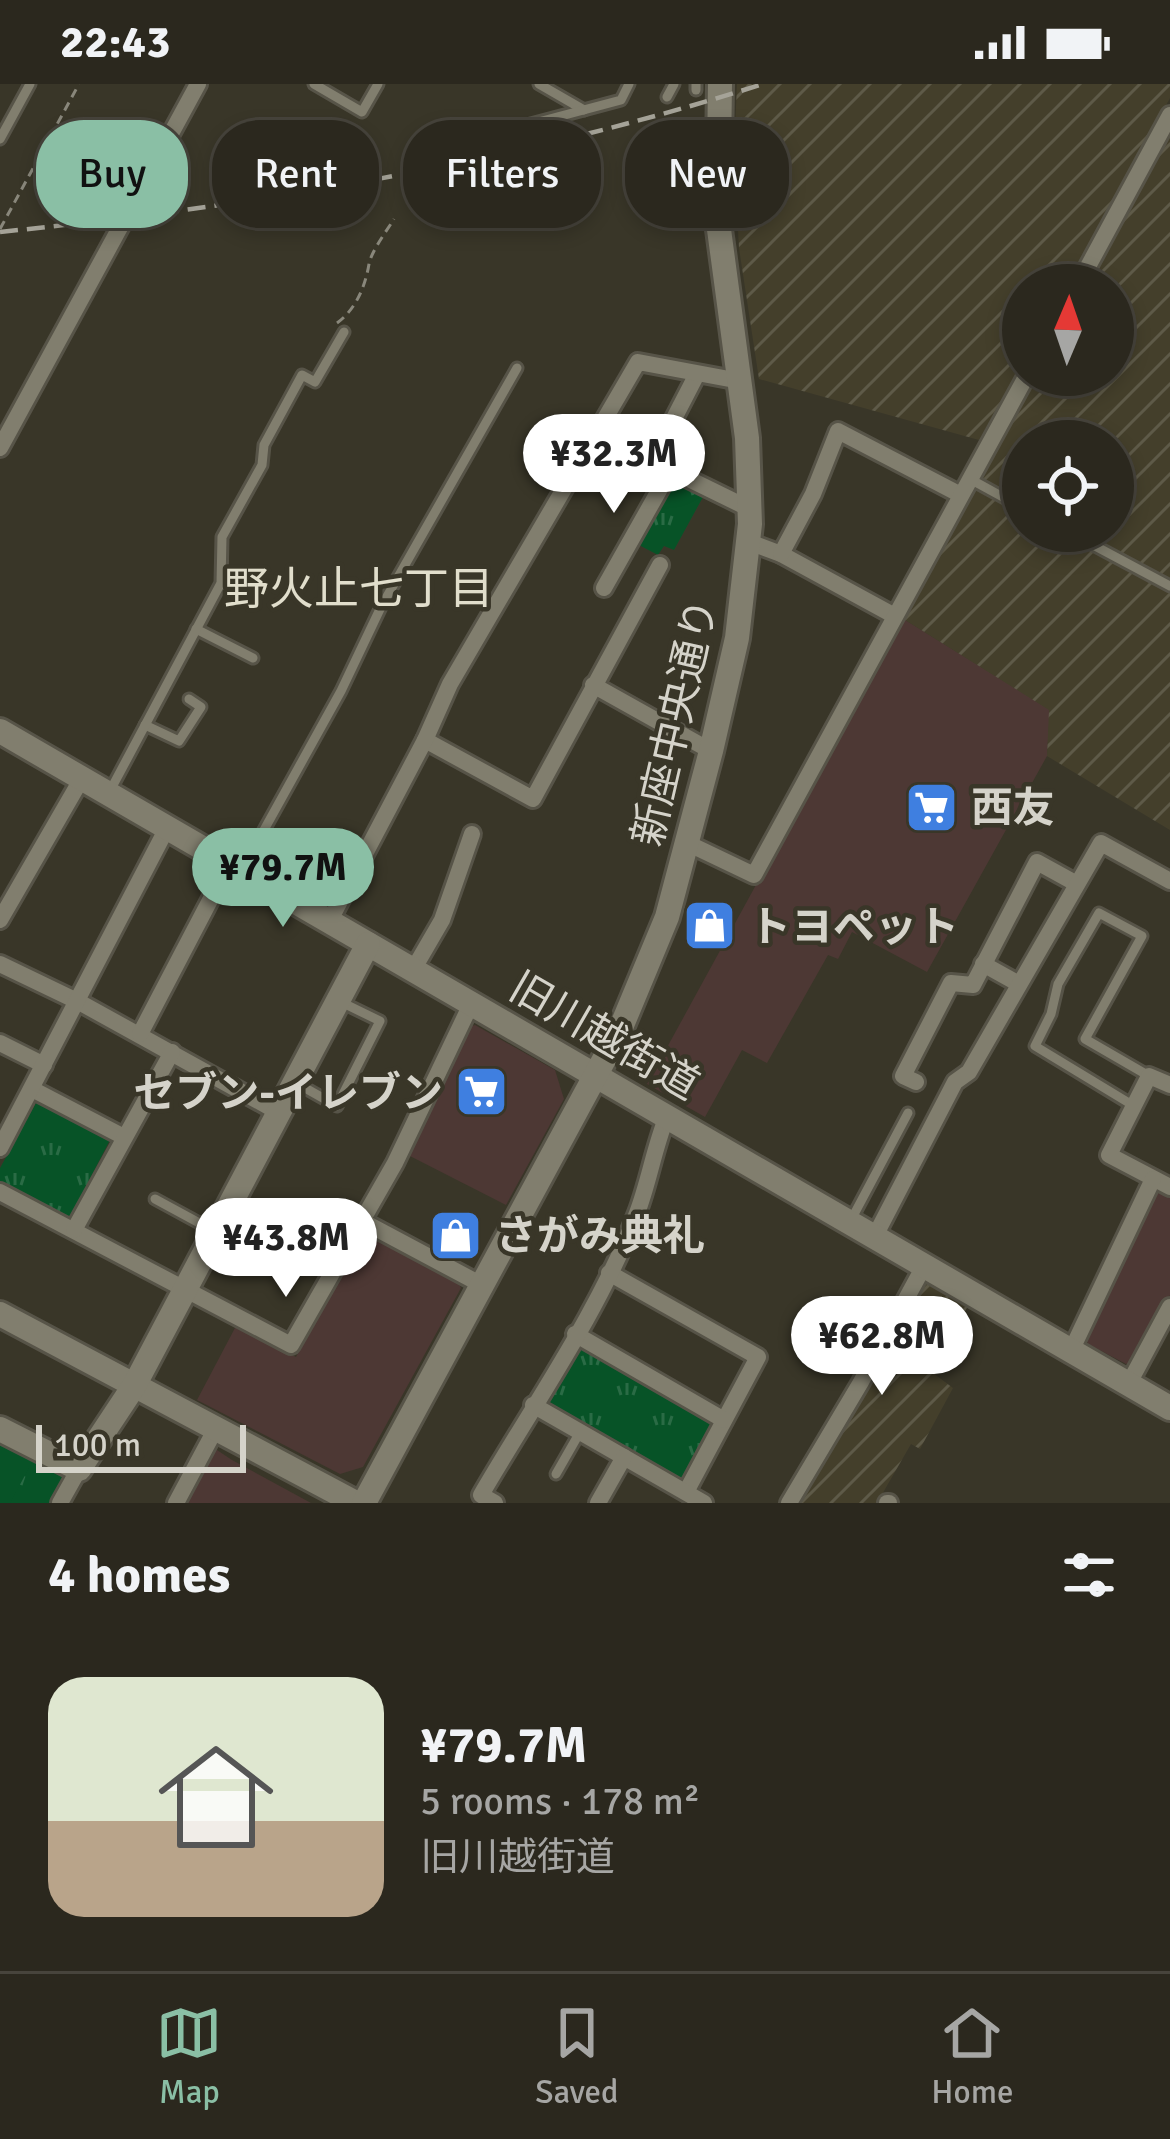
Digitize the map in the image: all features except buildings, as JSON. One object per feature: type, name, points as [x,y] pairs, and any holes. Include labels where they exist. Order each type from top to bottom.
[{"type":"street","points":[[0,448],[198,84]]},
{"type":"street","name":"新座中央通り","points":[[360,1503],[597,1075],[653,952],[711,751],[737,638],[750,509],[740,381],[704,86]]},
{"type":"street","points":[[1089,264],[1170,115]]},
{"type":"street","points":[[329,922],[450,683],[638,362],[740,381]]},
{"type":"street","points":[[697,374],[652,461],[750,509]]},
{"type":"street","points":[[687,843],[754,875],[1015,396]]},
{"type":"street","points":[[781,554],[813,494],[838,431],[963,486]]},
{"type":"street","points":[[604,588],[670,470]]},
{"type":"street","points":[[749,542],[781,554],[893,615]]},
{"type":"street","points":[[425,740],[533,799],[660,565]]},
{"type":"street","points":[[592,685],[711,751]]},
{"type":"street","name":"旧川越街道","points":[[0,731],[1170,1408]]},
{"type":"street","points":[[0,920],[82,778]]},
{"type":"street","points":[[0,1148],[167,828]]},
{"type":"street","points":[[413,970],[442,920],[472,834]]},
{"type":"street","points":[[874,1238],[955,1082],[969,1072],[1103,843],[1170,881]]},
{"type":"street","points":[[916,1082],[903,1076],[951,983],[973,985],[1037,862],[1077,884]]},
{"type":"street","points":[[140,1034],[235,867]]},
{"type":"street","points":[[60,1503],[134,1386],[368,944]]},
{"type":"street","points":[[0,964],[140,1034],[278,1112]]},
{"type":"street","points":[[983,964],[1019,983]]},
{"type":"street","points":[[0,1192],[291,1345],[395,1163],[472,1002]]},
{"type":"street","points":[[0,1042],[44,1065]]},
{"type":"street","points":[[74,1230],[172,1052]]},
{"type":"street","points":[[1071,1352],[1162,1183],[1109,1155],[1149,1076],[1170,1084]]},
{"type":"street","points":[[32,1089],[124,1137]]},
{"type":"street","points":[[495,1503],[481,1495],[609,1273],[638,1210],[667,1117]]},
{"type":"street","points":[[362,1221],[482,1286]]},
{"type":"street","points":[[789,1503],[924,1266]]},
{"type":"street","points":[[609,1273],[758,1357],[686,1492]]},
{"type":"street","points":[[1128,1384],[1170,1307]]},
{"type":"street","points":[[0,1314],[360,1503]]},
{"type":"street","points":[[575,1334],[724,1420]]},
{"type":"street","points":[[533,1405],[704,1503]]},
{"type":"street","points":[[0,1429],[79,1469]]},
{"type":"street","points":[[176,1503],[215,1430]]},
{"type":"street","points":[[598,1503],[623,1457]]},
{"type":"lane","points":[[0,139],[30,84]]},
{"type":"lane","points":[[314,84],[362,112],[378,84]]},
{"type":"lane","points":[[539,84],[584,110]]},
{"type":"lane","points":[[546,120],[620,100],[629,84]]},
{"type":"lane","points":[[667,97],[674,84]]},
{"type":"lane","points":[[109,794],[220,583],[222,537],[262,465],[264,445],[302,375],[315,382],[344,332]]},
{"type":"lane","points":[[235,867],[341,692],[381,607],[517,368]]},
{"type":"lane","points":[[963,486],[1002,500]]},
{"type":"lane","points":[[1106,552],[1170,586]]},
{"type":"lane","points":[[196,629],[253,658]]},
{"type":"lane","points":[[146,725],[179,741],[201,706],[189,699]]},
{"type":"lane","points":[[1134,1106],[1035,1046],[1058,984],[1099,913],[1142,936],[1085,1040],[1149,1076]]},
{"type":"lane","points":[[294,1082],[337,1106],[380,1022],[338,1000]]},
{"type":"lane","points":[[849,1223],[908,1113]]},
{"type":"lane","points":[[155,1199],[215,1232]]},
{"type":"lane","points":[[556,1474],[580,1432]]},
{"type":"path","points":[[0,229],[79,84]]},
{"type":"path","points":[[328,338],[339,319],[348,317],[370,275],[369,263],[394,219]]},
{"type":"shaded area","points":[[737,84],[1170,84],[1170,98],[1078,264],[1002,264],[1004,396],[979,440],[759,379],[738,228],[789,228],[789,120],[735,120]]},
{"type":"shaded area","points":[[1170,128],[1170,830],[1047,756],[1049,710],[902,618],[1002,431],[1002,552],[1134,552],[1134,420],[1008,420],[1021,396],[1134,396],[1134,264],[1095,264]]},
{"type":"shaded area","points":[[902,618],[1050,710],[1047,756],[927,972],[852,932],[838,959],[828,955],[767,1063],[742,1050],[705,1117],[647,1084]]},
{"type":"shaded area","points":[[475,1025],[555,1070],[564,1099],[506,1205],[406,1154],[468,1027]]},
{"type":"shaded area","points":[[1158,1188],[1170,1193],[1170,1295],[1135,1361],[1126,1364],[1088,1344],[1085,1336]]},
{"type":"shaded area","points":[[370,1234],[458,1282],[461,1288],[363,1467],[340,1474],[197,1400],[236,1326],[296,1357],[361,1235]]},
{"type":"shaded area","points":[[926,1278],[970,1302],[933,1373],[953,1388],[920,1449],[911,1444],[877,1503],[798,1503]]},
{"type":"shaded area","points":[[217,1450],[311,1503],[183,1503],[211,1452]]},
{"type":"green space","points":[[671,481],[703,497],[674,550],[664,546],[658,555],[637,544]]},
{"type":"green space","points":[[36,1103],[110,1140],[70,1217],[0,1182],[0,1168]]},
{"type":"green space","points":[[575,1334],[724,1420],[686,1492],[533,1405]]},
{"type":"green space","points":[[0,1437],[36,1455],[10,1503],[0,1503]]},
{"type":"green space","points":[[36,1455],[67,1473],[56,1503],[0,1503]]},
{"type":"railway","points":[[0,232],[194,209],[386,178],[576,137],[763,84]]},
{"type":"place","name":"西友","points":[[932,807]]},
{"type":"place","name":"トヨペット","points":[[710,926]]},
{"type":"place","name":"セブン-イレブン","points":[[482,1092]]},
{"type":"place","name":"さがみ典礼","points":[[456,1235]]},
{"type":"district","name":"野火止七丁目","points":[[359,588]]}]
